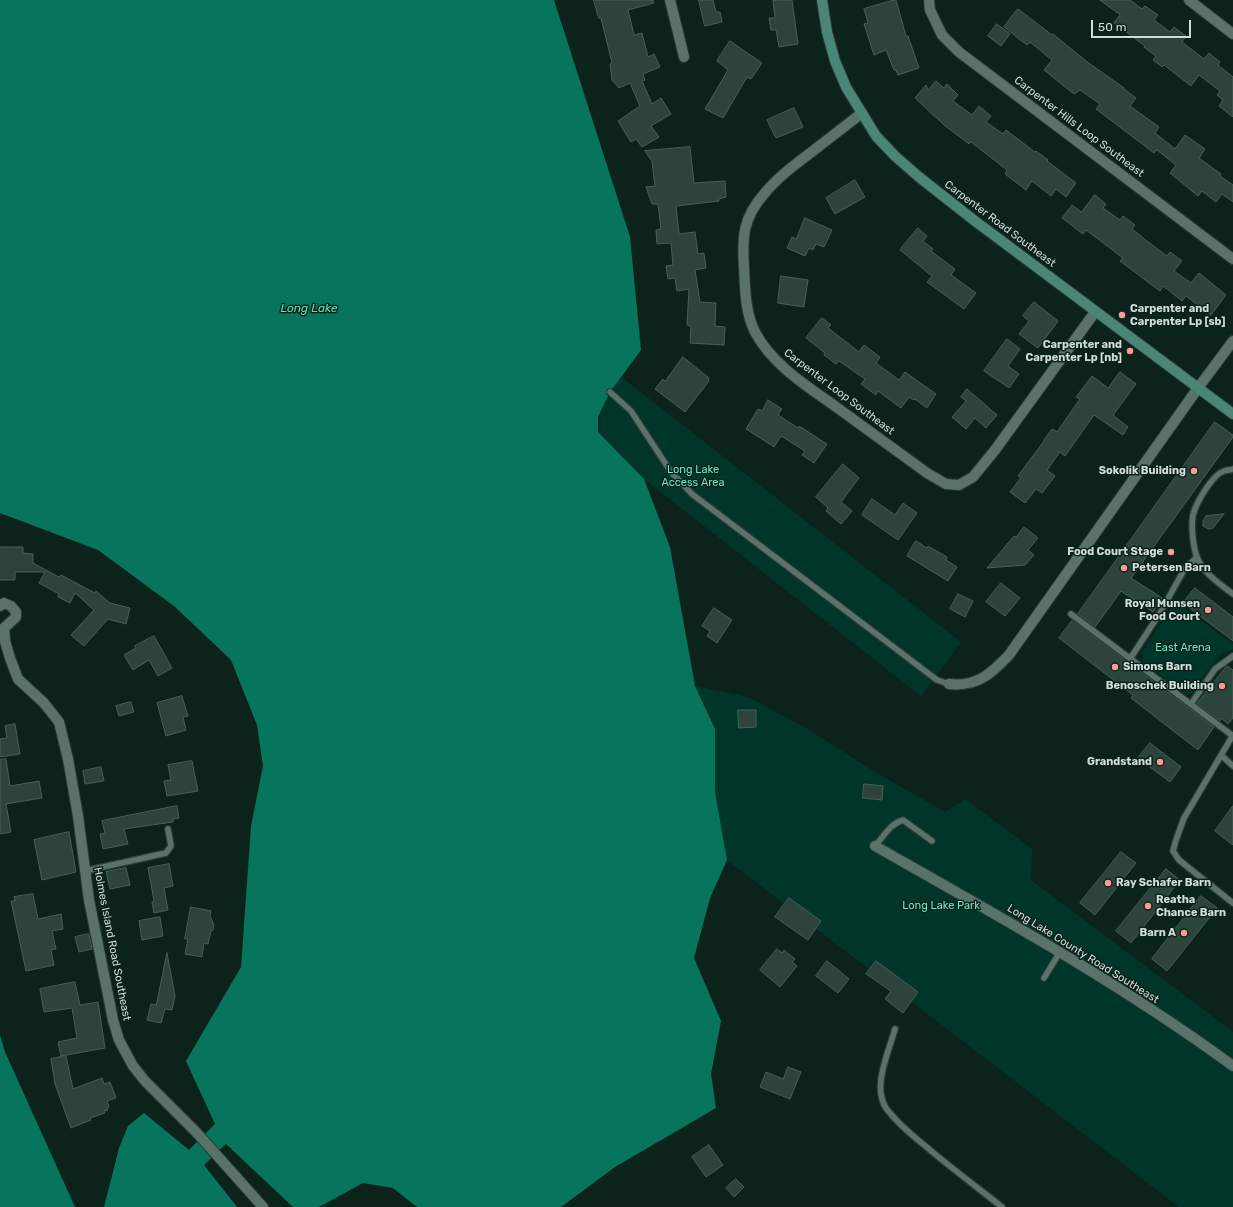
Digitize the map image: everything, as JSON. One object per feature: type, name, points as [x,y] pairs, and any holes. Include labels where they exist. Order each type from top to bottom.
[{"type":"street","points":[[670,0],[684,57]]},
{"type":"street","name":"Carpenter Road Southeast","points":[[822,0],[827,32],[835,61],[846,87],[876,136],[895,156],[975,221],[1233,414]]},
{"type":"street","name":"Carpenter Hills Loop Southeast","points":[[929,0],[930,10],[942,35],[959,52],[1233,259]]},
{"type":"street","points":[[1189,0],[1233,34]]},
{"type":"street","name":"Carpenter Loop Southeast","points":[[862,113],[784,174],[763,194],[745,225],[743,235],[743,260],[748,310],[755,331],[779,364],[927,473],[946,484],[959,485],[973,477],[986,461],[1095,312]]},
{"type":"street","points":[[949,684],[959,685],[972,683],[991,673],[1010,655],[1198,388],[1233,342]]},
{"type":"street","name":"Holmes Island Road Southeast","points":[[0,606],[4,603],[11,606],[16,612],[16,617],[2,626],[10,658],[18,679],[44,703],[59,722],[68,759],[78,816],[89,900],[113,1020],[119,1040],[137,1071],[197,1133],[263,1207]]},
{"type":"street","name":"Long Lake County Road Southeast","points":[[875,846],[1060,951],[1191,1034],[1233,1066]]},
{"type":"lane","points":[[610,392],[631,411],[671,472],[692,494],[937,680],[949,684]]},
{"type":"lane","points":[[1233,469],[1223,471],[1208,486],[1198,500],[1193,515],[1192,532],[1197,557],[1205,571],[1233,594]]},
{"type":"lane","points":[[1130,659],[1160,613],[1184,570],[1197,557]]},
{"type":"lane","points":[[1071,614],[1233,735],[1184,818],[1176,840],[1174,851],[1179,860],[1233,902]]},
{"type":"lane","points":[[1190,704],[1215,669],[1233,656]]},
{"type":"lane","points":[[1221,754],[1233,766]]},
{"type":"lane","points":[[875,846],[891,827],[897,822],[904,820],[932,841]]},
{"type":"lane","points":[[85,872],[166,853],[171,846],[168,829]]},
{"type":"lane","points":[[1044,978],[1060,951]]},
{"type":"lane","points":[[895,1029],[884,1067],[881,1093],[884,1104],[890,1113],[917,1139],[1002,1207]]},
{"type":"green space","name":"Long Lake Access Area","points":[[621,377],[961,642],[921,696],[644,479],[598,432],[602,409]]},
{"type":"green space","name":"East Arena","points":[[1174,601],[1233,644],[1233,649],[1222,654],[1210,667],[1191,693],[1187,694],[1182,692],[1143,662],[1142,653],[1158,627],[1169,615],[1171,603]]},
{"type":"green space","name":"Long Lake Park","points":[[695,686],[748,697],[806,728],[875,772],[945,812],[965,799],[1032,849],[1031,880],[1233,1032],[1233,1207],[1179,1207],[727,860],[715,792],[715,729]]},
{"type":"water","name":"Long Lake","points":[[0,0],[554,0],[630,237],[641,350],[610,392],[598,417],[598,432],[644,479],[670,547],[695,686],[715,729],[715,792],[727,860],[710,898],[694,958],[721,1021],[711,1074],[716,1108],[615,1167],[561,1207],[417,1207],[393,1188],[363,1183],[319,1207],[293,1207],[226,1144],[204,1165],[237,1207],[104,1207],[119,1148],[128,1126],[144,1113],[189,1150],[215,1124],[186,1061],[241,967],[251,826],[263,766],[257,725],[231,660],[174,606],[98,550],[0,513]]},
{"type":"water","points":[[0,1035],[5,1052],[75,1207],[0,1207]]},
{"type":"building","points":[[594,0],[653,0],[654,3],[628,10],[634,35],[642,33],[648,57],[654,54],[660,67],[643,74],[645,80],[642,81],[652,104],[661,98],[671,114],[651,126],[659,137],[642,147],[636,139],[631,142],[618,121],[640,106],[630,83],[619,88],[612,80],[610,64],[612,63],[601,18],[599,18]]},
{"type":"building","points":[[699,0],[713,0],[716,12],[720,12],[722,22],[705,26]]},
{"type":"building","points":[[792,0],[798,44],[779,47],[776,30],[771,30],[769,18],[775,18],[773,1]]},
{"type":"building","points":[[896,0],[906,36],[908,36],[919,68],[898,75],[896,70],[894,70],[886,50],[874,55],[864,24],[868,23],[864,9]]},
{"type":"building","points":[[1100,0],[1130,0],[1142,9],[1145,6],[1158,15],[1154,20],[1170,32],[1174,27],[1186,36],[1182,42],[1204,59],[1209,53],[1220,62],[1218,65],[1233,77],[1233,117],[1219,106],[1223,100],[1217,95],[1220,91],[1199,75],[1191,86],[1164,65],[1162,67],[1153,60],[1156,56],[1114,23],[1120,15]]},
{"type":"building","points":[[1018,9],[1136,98],[1130,106],[1159,127],[1155,133],[1175,149],[1185,135],[1205,149],[1199,158],[1233,185],[1233,202],[1222,194],[1216,202],[1202,191],[1198,196],[1170,173],[1176,165],[1157,150],[1154,153],[1096,109],[1100,104],[1080,90],[1074,94],[1044,70],[1052,60],[1030,42],[1027,45],[1004,27]]},
{"type":"building","points":[[997,24],[1010,34],[1001,46],[988,36]]},
{"type":"building","points":[[730,41],[762,63],[751,79],[747,77],[723,118],[705,109],[728,70],[717,61]]},
{"type":"building","points":[[936,81],[944,88],[947,84],[958,95],[953,101],[972,115],[979,106],[991,116],[986,122],[1003,134],[1006,130],[1048,160],[1047,161],[1076,183],[1066,197],[1056,189],[1051,196],[1032,181],[1026,190],[1005,174],[1007,170],[971,142],[969,144],[944,125],[915,98],[926,85],[928,90]]},
{"type":"building","points":[[794,108],[803,127],[776,138],[767,120]]},
{"type":"building","points":[[690,147],[694,183],[725,181],[726,197],[718,199],[719,201],[676,206],[679,234],[695,232],[698,254],[704,253],[706,268],[695,270],[700,302],[716,303],[715,326],[725,327],[724,345],[690,343],[691,326],[687,325],[689,289],[677,291],[675,278],[668,279],[666,266],[673,265],[671,243],[657,244],[656,230],[661,229],[658,204],[652,204],[646,187],[655,186],[652,161],[645,151]]},
{"type":"building","points":[[855,180],[865,197],[835,214],[826,198]]},
{"type":"building","points":[[1095,195],[1106,204],[1103,208],[1120,220],[1123,216],[1135,225],[1132,229],[1147,241],[1167,256],[1170,252],[1182,261],[1174,271],[1191,283],[1199,273],[1226,295],[1211,315],[1186,296],[1182,301],[1163,286],[1160,291],[1120,261],[1123,258],[1086,230],[1083,234],[1062,218],[1072,205],[1081,212]]},
{"type":"building","points":[[805,218],[832,230],[824,247],[816,244],[813,250],[809,248],[805,256],[787,248],[792,237],[796,239]]},
{"type":"building","points":[[918,228],[927,236],[923,241],[933,249],[931,251],[955,269],[951,275],[976,293],[964,309],[927,282],[932,276],[900,250]]},
{"type":"building","points":[[781,276],[808,280],[804,307],[778,303]]},
{"type":"building","points":[[1034,302],[1058,321],[1038,348],[1019,334],[1029,321],[1023,316]]},
{"type":"building","points":[[822,318],[831,325],[828,328],[859,352],[864,345],[880,357],[876,363],[899,380],[905,372],[936,394],[927,408],[915,399],[914,400],[909,397],[901,408],[878,391],[876,395],[861,384],[865,379],[839,361],[836,364],[824,355],[825,353],[806,338]]},
{"type":"building","points":[[1007,339],[1020,349],[1008,366],[1019,374],[1009,388],[984,371]]},
{"type":"building","points":[[683,357],[709,378],[709,381],[685,412],[655,389],[663,379],[665,381]]},
{"type":"building","points":[[1120,372],[1136,384],[1113,415],[1128,427],[1123,435],[1094,415],[1065,456],[1060,452],[1047,470],[1055,476],[1042,493],[1036,489],[1025,503],[1010,492],[1021,478],[1018,476],[1052,429],[1057,432],[1080,399],[1076,397],[1092,376],[1108,388]]},
{"type":"building","points":[[967,389],[997,415],[986,428],[975,418],[966,429],[952,417],[966,401],[961,397]]},
{"type":"building","points":[[768,400],[782,409],[778,415],[798,428],[799,426],[827,444],[814,463],[802,455],[805,451],[781,436],[774,447],[746,429],[758,409],[762,411]]},
{"type":"building","points":[[1215,422],[1233,435],[1233,437],[1131,578],[1162,598],[1153,612],[1121,591],[1095,627],[1078,614]]},
{"type":"building","points":[[843,464],[859,478],[841,502],[852,511],[841,524],[826,511],[828,508],[816,497]]},
{"type":"building","points":[[872,499],[895,515],[903,503],[917,513],[898,540],[862,515]]},
{"type":"building","points":[[1224,514],[1213,528],[1208,529],[1203,526],[1203,521],[1206,516]]},
{"type":"building","points":[[1024,527],[1038,538],[1028,550],[1034,555],[1025,565],[987,568],[1014,536],[1016,537]]},
{"type":"building","points":[[916,541],[947,557],[946,560],[957,567],[948,581],[907,556]]},
{"type":"building","points":[[0,547],[23,547],[23,553],[33,554],[33,563],[59,577],[61,575],[95,593],[96,591],[110,603],[130,608],[126,624],[108,619],[84,646],[71,635],[94,610],[75,593],[70,603],[58,597],[59,594],[39,583],[45,572],[15,572],[15,580],[0,580]]},
{"type":"building","points":[[1001,583],[1020,598],[1005,616],[986,602]]},
{"type":"building","name":"Royal Munsen Food Court","points":[[1195,588],[1233,617],[1233,641],[1183,603]]},
{"type":"building","points":[[958,594],[973,601],[965,617],[950,609]]},
{"type":"building","points":[[714,608],[732,620],[717,643],[707,636],[710,631],[702,626]]},
{"type":"building","name":"Simons Barn","points":[[1073,620],[1214,727],[1198,750],[1131,698],[1133,695],[1059,638]]},
{"type":"building","points":[[154,636],[172,668],[158,676],[149,660],[133,670],[124,655],[136,648],[135,646]]},
{"type":"building","name":"Benoschek Building","points":[[1227,666],[1233,670],[1233,718],[1228,724],[1221,718],[1220,721],[1197,704]]},
{"type":"building","points":[[182,696],[188,716],[183,717],[186,730],[166,736],[157,703]]},
{"type":"building","points":[[131,702],[134,712],[119,716],[116,706]]},
{"type":"building","points":[[738,710],[756,710],[756,727],[739,728]]},
{"type":"building","points":[[15,724],[20,754],[0,757],[0,739],[7,738],[5,726]]},
{"type":"building","name":"Grandstand","points":[[1150,743],[1181,767],[1170,782],[1138,758]]},
{"type":"building","points":[[6,759],[10,786],[39,781],[42,798],[6,804],[11,832],[0,834],[0,760]]},
{"type":"building","points":[[192,761],[198,791],[167,796],[164,781],[171,780],[168,765]]},
{"type":"building","points":[[101,767],[104,781],[85,784],[83,771]]},
{"type":"building","points":[[864,784],[883,786],[882,800],[863,798]]},
{"type":"building","points":[[177,806],[179,818],[173,819],[173,822],[124,829],[128,844],[103,849],[100,834],[105,833],[102,821]]},
{"type":"building","points":[[1233,806],[1233,845],[1215,831]]},
{"type":"building","points":[[69,832],[76,872],[42,880],[34,840]]},
{"type":"building","name":"Ray Schafer Barn","points":[[1121,852],[1136,863],[1095,915],[1080,903]]},
{"type":"building","points":[[169,864],[173,886],[164,888],[168,910],[154,913],[152,902],[154,901],[148,868]]},
{"type":"building","points":[[126,868],[130,885],[110,889],[106,872]]},
{"type":"building","name":"Reatha Chance Barn","points":[[1166,869],[1180,880],[1131,943],[1116,931]]},
{"type":"building","points":[[33,894],[38,919],[61,914],[63,929],[52,931],[56,949],[51,950],[54,965],[26,971],[11,901],[15,901],[14,897]]},
{"type":"building","name":"Barn A","points":[[1201,896],[1217,908],[1167,971],[1152,959]]},
{"type":"building","points":[[789,898],[821,921],[808,940],[775,917]]},
{"type":"building","points":[[191,907],[211,911],[210,916],[214,925],[208,944],[204,943],[202,957],[185,954],[188,939],[185,939]]},
{"type":"building","points":[[160,917],[163,936],[142,940],[139,921]]},
{"type":"building","points":[[89,934],[92,949],[79,952],[75,937]]},
{"type":"building","points":[[777,949],[782,953],[784,950],[795,959],[792,962],[797,966],[780,987],[760,970]]},
{"type":"building","points":[[167,953],[175,996],[172,1010],[165,1009],[161,1023],[147,1020],[151,1004],[156,1005]]},
{"type":"building","points":[[827,961],[849,979],[838,993],[816,976]]},
{"type":"building","points":[[876,961],[918,992],[903,1013],[885,999],[891,991],[866,974]]},
{"type":"building","points":[[75,982],[80,1005],[98,1002],[105,1048],[61,1056],[58,1042],[77,1038],[72,1008],[44,1012],[40,989]]},
{"type":"building","points":[[66,1056],[73,1089],[102,1078],[104,1084],[110,1082],[116,1098],[107,1101],[109,1107],[107,1108],[108,1110],[104,1111],[105,1113],[90,1118],[91,1120],[71,1128],[55,1084],[51,1059]]},
{"type":"building","points":[[788,1067],[801,1072],[790,1099],[760,1087],[766,1072],[783,1079]]},
{"type":"building","points":[[709,1145],[723,1165],[706,1177],[692,1157]]},
{"type":"building","points":[[736,1179],[744,1187],[734,1197],[726,1188]]},
{"type":"place","name":"Carpenter and Carpenter Lp [sb]","points":[[1122,315]]},
{"type":"place","name":"Carpenter and Carpenter Lp [nb]","points":[[1130,351]]},
{"type":"place","name":"Sokolik Building","points":[[1194,471]]},
{"type":"place","name":"Food Court Stage","points":[[1171,552]]},
{"type":"place","name":"Petersen Barn","points":[[1124,568]]},
{"type":"place","name":"Royal Munsen Food Court","points":[[1208,610]]},
{"type":"place","name":"Simons Barn","points":[[1115,667]]},
{"type":"place","name":"Benoschek Building","points":[[1222,686]]},
{"type":"place","name":"Grandstand","points":[[1160,762]]},
{"type":"place","name":"Ray Schafer Barn","points":[[1108,883]]},
{"type":"place","name":"Reatha Chance Barn","points":[[1148,906]]},
{"type":"place","name":"Barn A","points":[[1184,933]]}]
